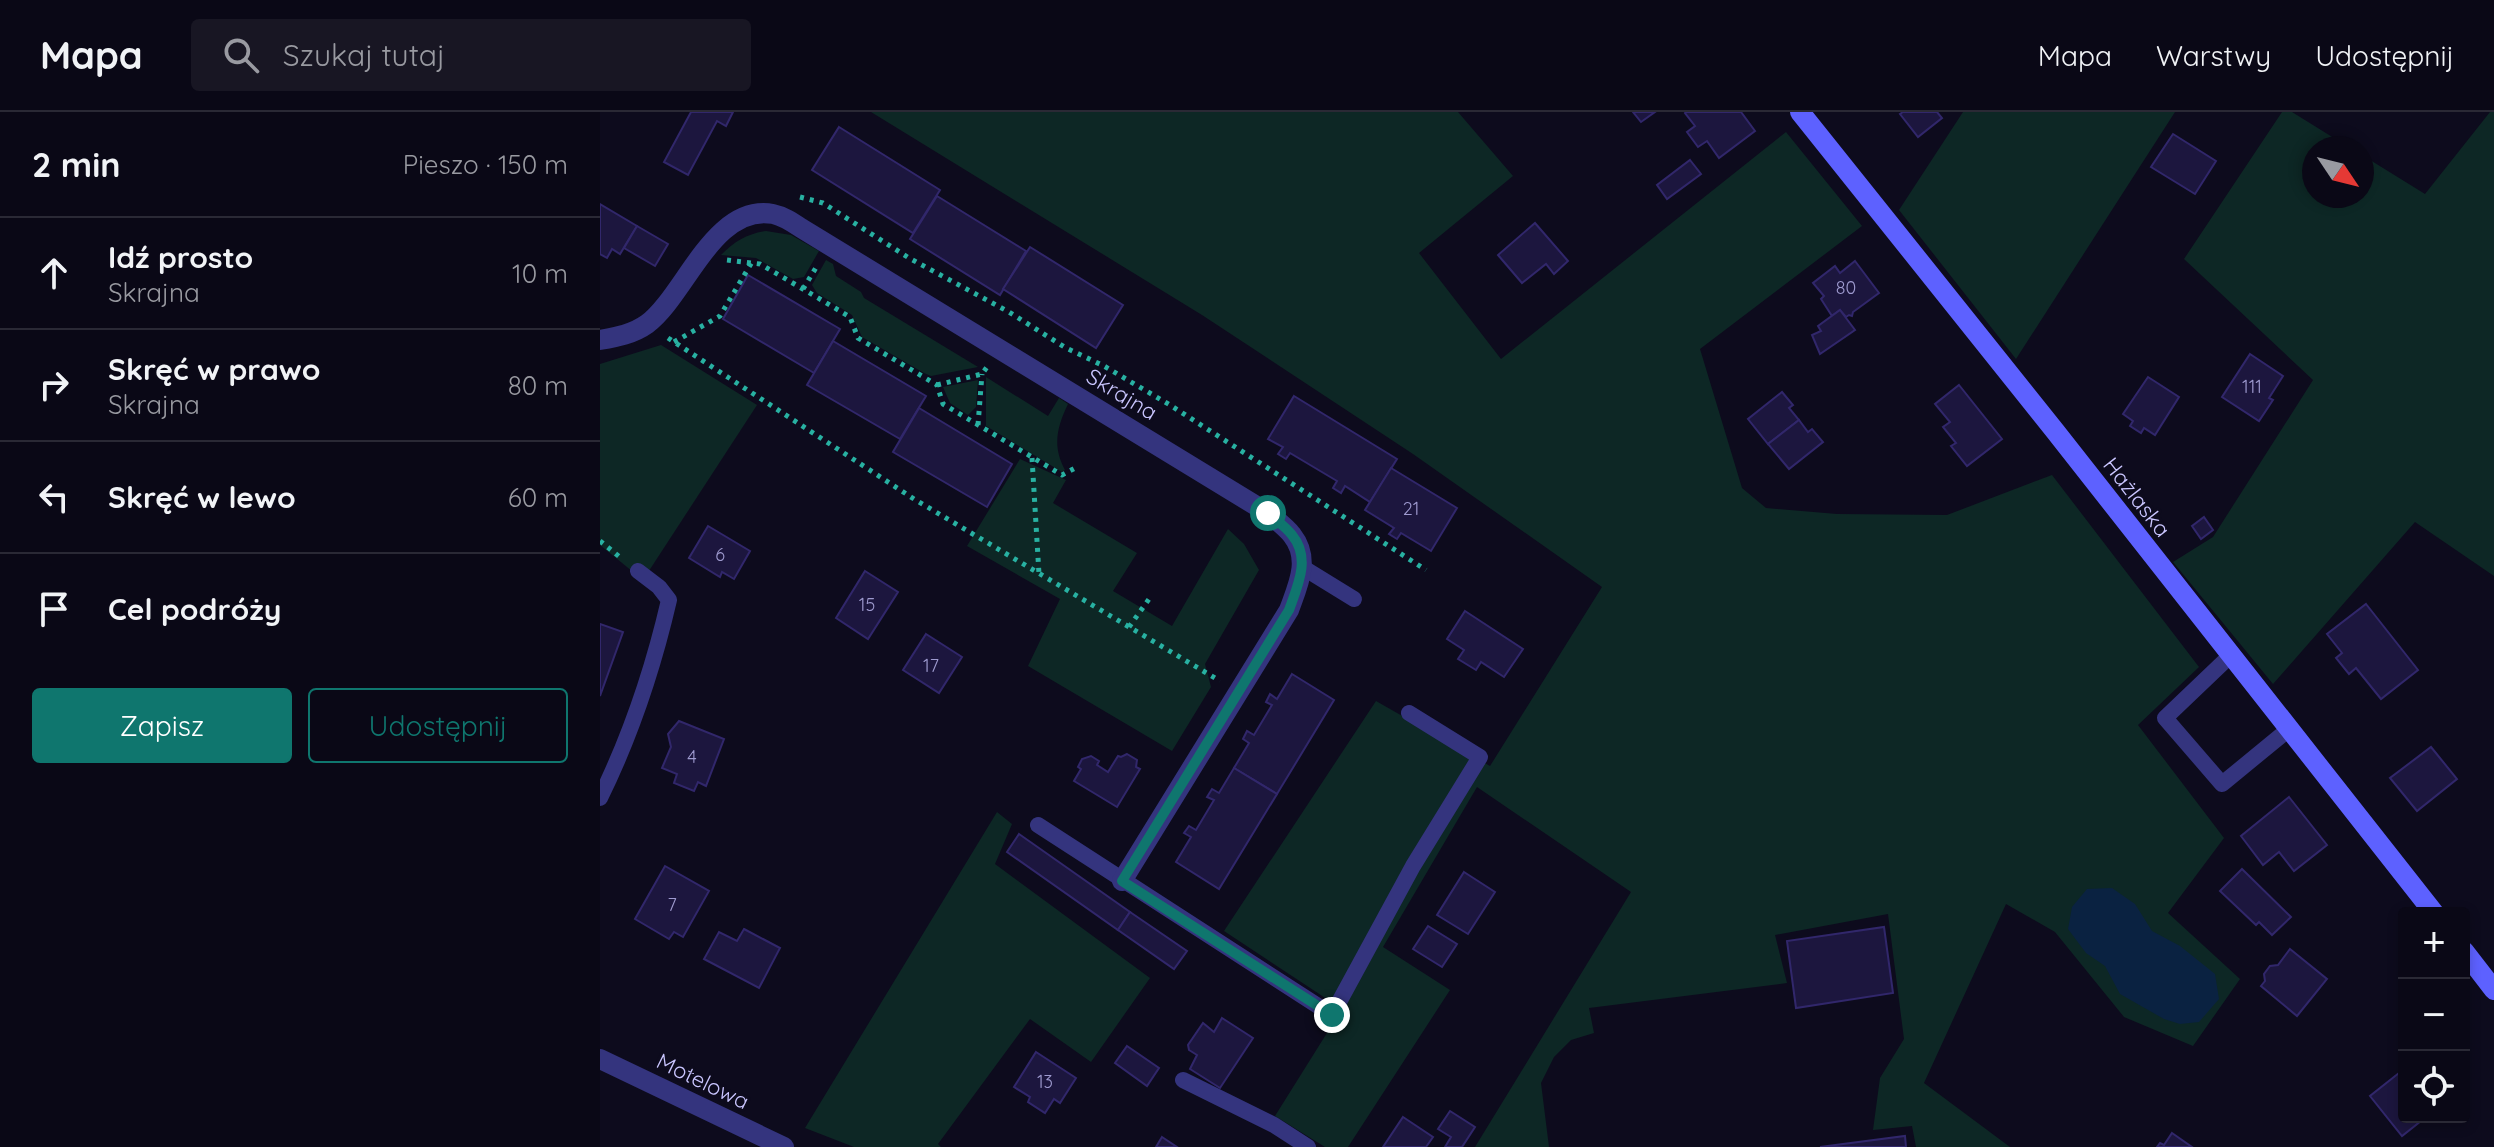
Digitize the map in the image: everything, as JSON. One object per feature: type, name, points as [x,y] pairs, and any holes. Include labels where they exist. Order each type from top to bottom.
[{"type":"street","name":"Hażlaska","points":[[1800,112],[2429,907]]},
{"type":"street","name":"Skrajna","points":[[600,340],[624,336],[647,324],[725,230],[749,216],[774,214],[1083,398],[1268,513],[1293,536],[1302,557],[1302,567]]},
{"type":"street","points":[[1122,881],[1289,610],[1302,567]]},
{"type":"street","points":[[2470,959],[2494,990]]},
{"type":"street","name":"Motelowa","points":[[600,1059],[784,1147]]},
{"type":"lane","points":[[1302,567],[1354,599]]},
{"type":"lane","points":[[600,798],[618,762],[655,663],[669,600],[659,587],[638,571]]},
{"type":"lane","points":[[2231,655],[2165,718],[2222,784],[2289,729]]},
{"type":"lane","points":[[1038,825],[1332,1015],[1413,866],[1480,757],[1409,713]]},
{"type":"lane","points":[[1183,1080],[1274,1125],[1308,1147]]},
{"type":"path","points":[[723,259],[760,264],[850,317],[858,338],[937,385],[943,404],[1062,475],[1077,467]]},
{"type":"path","points":[[674,342],[720,316],[752,262]]},
{"type":"path","points":[[647,324],[914,499],[1238,692]]},
{"type":"path","points":[[978,425],[982,374],[998,348]]},
{"type":"path","points":[[937,385],[982,374]]},
{"type":"path","points":[[1032,457],[1039,574]]},
{"type":"path","points":[[1129,627],[1149,599]]},
{"type":"green space","points":[[871,112],[1458,112],[1513,176],[1419,253],[1501,359],[1786,132],[1862,226],[1700,349],[1742,488],[1766,508],[1837,514],[1947,515],[2052,475],[2199,667],[2138,725],[2224,838],[2168,913],[2240,979],[2193,1046],[2124,1017],[2055,932],[2006,904],[1924,1083],[2010,1147],[1916,1147],[1912,1126],[1873,1130],[1880,1078],[1904,1039],[1888,914],[1775,935],[1787,983],[1589,1008],[1594,1033],[1571,1040],[1554,1057],[1541,1083],[1549,1147],[1475,1147],[1631,892],[1477,787],[1383,947],[1450,990],[1348,1147],[1325,1147],[1275,1116],[1342,1009],[1224,931],[1376,701],[1490,766],[1602,587],[1413,454],[1202,315]]},
{"type":"green space","points":[[1963,112],[2175,112],[2016,359],[1899,210]]},
{"type":"green space","points":[[2282,112],[2292,112],[2331,136],[2302,136],[2302,208],[2374,208],[2374,162],[2425,194],[2490,112],[2494,112],[2494,576],[2415,522],[2273,684],[2173,562],[2213,537],[2313,380],[2184,259]]},
{"type":"green space","points":[[766,231],[791,235],[819,251],[804,277],[793,279],[756,258],[721,255],[742,239]]},
{"type":"green space","points":[[826,260],[833,264],[836,276],[861,292],[864,298],[978,367],[931,376],[862,337],[852,315],[817,293],[812,285]]},
{"type":"green space","points":[[661,345],[757,405],[643,580],[600,545],[600,364]]},
{"type":"green space","points":[[986,377],[1048,416],[1059,398],[1068,404],[1057,445],[1065,470],[1062,472],[986,426]]},
{"type":"green space","points":[[978,380],[976,407],[968,415],[950,403],[943,387]]},
{"type":"green space","points":[[1020,459],[1066,480],[1053,503],[1137,553],[1113,591],[1172,626],[1228,529],[1244,544],[1259,570],[1205,664],[1211,687],[1172,751],[1028,666],[1060,599],[967,546]]},
{"type":"green space","points":[[997,812],[1012,824],[995,864],[1150,978],[1091,1062],[1030,1019],[938,1144],[941,1147],[854,1147],[805,1128]]},
{"type":"water","points":[[2112,888],[2135,904],[2152,931],[2180,946],[2215,974],[2219,999],[2199,1022],[2180,1024],[2164,1019],[2120,994],[2105,966],[2086,953],[2068,929],[2072,907],[2087,889]]},
{"type":"building","points":[[691,112],[733,112],[726,126],[717,121],[688,175],[664,162]]},
{"type":"building","points":[[1633,112],[1655,112],[1641,122]]},
{"type":"building","points":[[1686,112],[1741,112],[1755,131],[1719,158],[1707,141],[1698,147],[1687,132],[1695,126]]},
{"type":"building","points":[[1937,112],[1942,118],[1918,137],[1900,114]]},
{"type":"building","points":[[839,127],[940,190],[913,233],[812,170]]},
{"type":"building","points":[[2173,134],[2216,161],[2195,194],[2151,167]]},
{"type":"building","points":[[1690,160],[1701,174],[1667,199],[1657,185]]},
{"type":"building","points":[[937,196],[1026,251],[1000,295],[910,239]]},
{"type":"building","points":[[600,204],[637,226],[620,254],[612,249],[607,258],[600,254]]},
{"type":"building","points":[[1535,223],[1568,261],[1554,274],[1546,264],[1522,283],[1498,255]]},
{"type":"building","points":[[637,226],[668,244],[655,266],[624,248]]},
{"type":"building","points":[[1030,247],[1123,305],[1096,348],[1003,289]]},
{"type":"building","points":[[1855,261],[1879,293],[1852,316],[1846,317],[1840,310],[1832,316],[1821,299],[1824,296],[1813,283],[1835,266],[1840,273]]},
{"type":"building","points":[[748,275],[840,329],[814,373],[723,319]]},
{"type":"building","points":[[1840,310],[1855,330],[1820,354],[1812,335],[1821,331],[1818,326]]},
{"type":"building","points":[[833,341],[926,396],[900,439],[807,385]]},
{"type":"building","points":[[2250,354],[2283,376],[2269,398],[2273,400],[2259,421],[2222,397]]},
{"type":"building","points":[[2148,377],[2179,397],[2155,435],[2144,428],[2141,433],[2130,426],[2133,421],[2123,414]]},
{"type":"building","points":[[1959,385],[2002,439],[1967,466],[1951,446],[1956,443],[1943,427],[1950,422],[1935,404]]},
{"type":"building","points":[[1782,392],[1793,405],[1789,408],[1799,420],[1768,444],[1748,419]]},
{"type":"building","points":[[1294,396],[1397,459],[1370,502],[1345,486],[1341,493],[1333,488],[1337,481],[1290,453],[1286,459],[1278,454],[1283,447],[1268,439]]},
{"type":"building","points":[[919,408],[1012,464],[987,507],[893,452]]},
{"type":"building","points":[[1799,420],[1808,432],[1812,429],[1823,442],[1789,469],[1768,444]]},
{"type":"building","points":[[1391,468],[1457,508],[1431,551],[1401,533],[1397,539],[1389,534],[1394,528],[1365,510]]},
{"type":"building","points":[[2204,517],[2213,530],[2201,539],[2192,526]]},
{"type":"building","points":[[708,526],[750,551],[734,579],[722,572],[720,577],[689,558]]},
{"type":"building","points":[[865,571],[898,592],[868,639],[836,618]]},
{"type":"building","points":[[2366,604],[2418,670],[2381,699],[2356,668],[2349,674],[2336,658],[2342,653],[2327,634]]},
{"type":"building","points":[[1465,611],[1523,649],[1504,677],[1481,662],[1476,670],[1458,659],[1464,650],[1447,639]]},
{"type":"building","points":[[600,624],[623,632],[600,696]]},
{"type":"building","points":[[926,634],[962,657],[939,693],[903,670]]},
{"type":"building","points":[[1292,674],[1334,700],[1277,794],[1234,768],[1249,743],[1243,739],[1247,731],[1254,735],[1272,705],[1266,702],[1270,694],[1277,699]]},
{"type":"building","points":[[679,721],[724,739],[706,786],[698,782],[694,791],[674,783],[677,774],[662,768],[671,747],[668,734]]},
{"type":"building","points":[[2431,747],[2457,779],[2417,811],[2390,778]]},
{"type":"building","points":[[1127,754],[1137,760],[1136,767],[1140,769],[1117,807],[1074,781],[1081,769],[1078,767],[1082,759],[1091,756],[1099,761],[1097,765],[1108,772],[1118,756]]},
{"type":"building","points":[[1234,768],[1277,794],[1219,889],[1176,862],[1191,837],[1184,833],[1189,826],[1196,830],[1214,800],[1207,797],[1212,789],[1219,793]]},
{"type":"building","points":[[2289,797],[2327,845],[2294,871],[2279,852],[2263,865],[2241,836]]},
{"type":"building","points":[[1019,834],[1130,912],[1118,930],[1007,852]]},
{"type":"building","points":[[665,866],[709,891],[683,937],[674,932],[669,939],[635,919]]},
{"type":"building","points":[[2242,869],[2291,917],[2272,935],[2259,922],[2256,925],[2220,891]]},
{"type":"building","points":[[1464,872],[1495,892],[1468,934],[1437,915]]},
{"type":"building","points":[[1130,912],[1187,951],[1174,969],[1118,930]]},
{"type":"building","points":[[1428,926],[1457,944],[1442,967],[1413,949]]},
{"type":"building","points":[[1884,927],[1893,993],[1796,1008],[1787,941]]},
{"type":"building","points":[[744,929],[780,948],[759,988],[704,959],[719,932],[737,941]]},
{"type":"building","points":[[2290,949],[2327,979],[2297,1016],[2261,986],[2270,966],[2278,965]]},
{"type":"building","points":[[1222,1018],[1253,1038],[1220,1088],[1190,1069],[1197,1055],[1189,1050],[1188,1045],[1203,1023],[1214,1032]]},
{"type":"building","points":[[1127,1046],[1159,1068],[1147,1086],[1115,1063]]},
{"type":"building","points":[[1036,1052],[1076,1078],[1060,1103],[1054,1099],[1045,1113],[1028,1102],[1030,1097],[1014,1087]]},
{"type":"building","points":[[2398,1074],[2398,1123],[2418,1123],[2402,1136],[2370,1096]]},
{"type":"building","points":[[1450,1111],[1475,1127],[1462,1147],[1445,1147],[1451,1137],[1438,1129]]},
{"type":"building","points":[[1403,1117],[1433,1137],[1426,1147],[1383,1147]]},
{"type":"building","points":[[2172,1133],[2192,1147],[2157,1147],[2160,1143],[2164,1145]]},
{"type":"building","points":[[1905,1136],[1906,1147],[1820,1147]]},
{"type":"building","points":[[1162,1137],[1177,1147],[1156,1147]]},
{"type":"route","points":[[1268,513],[1293,536],[1302,557],[1301,577],[1289,610],[1122,881],[1332,1015]]}]
